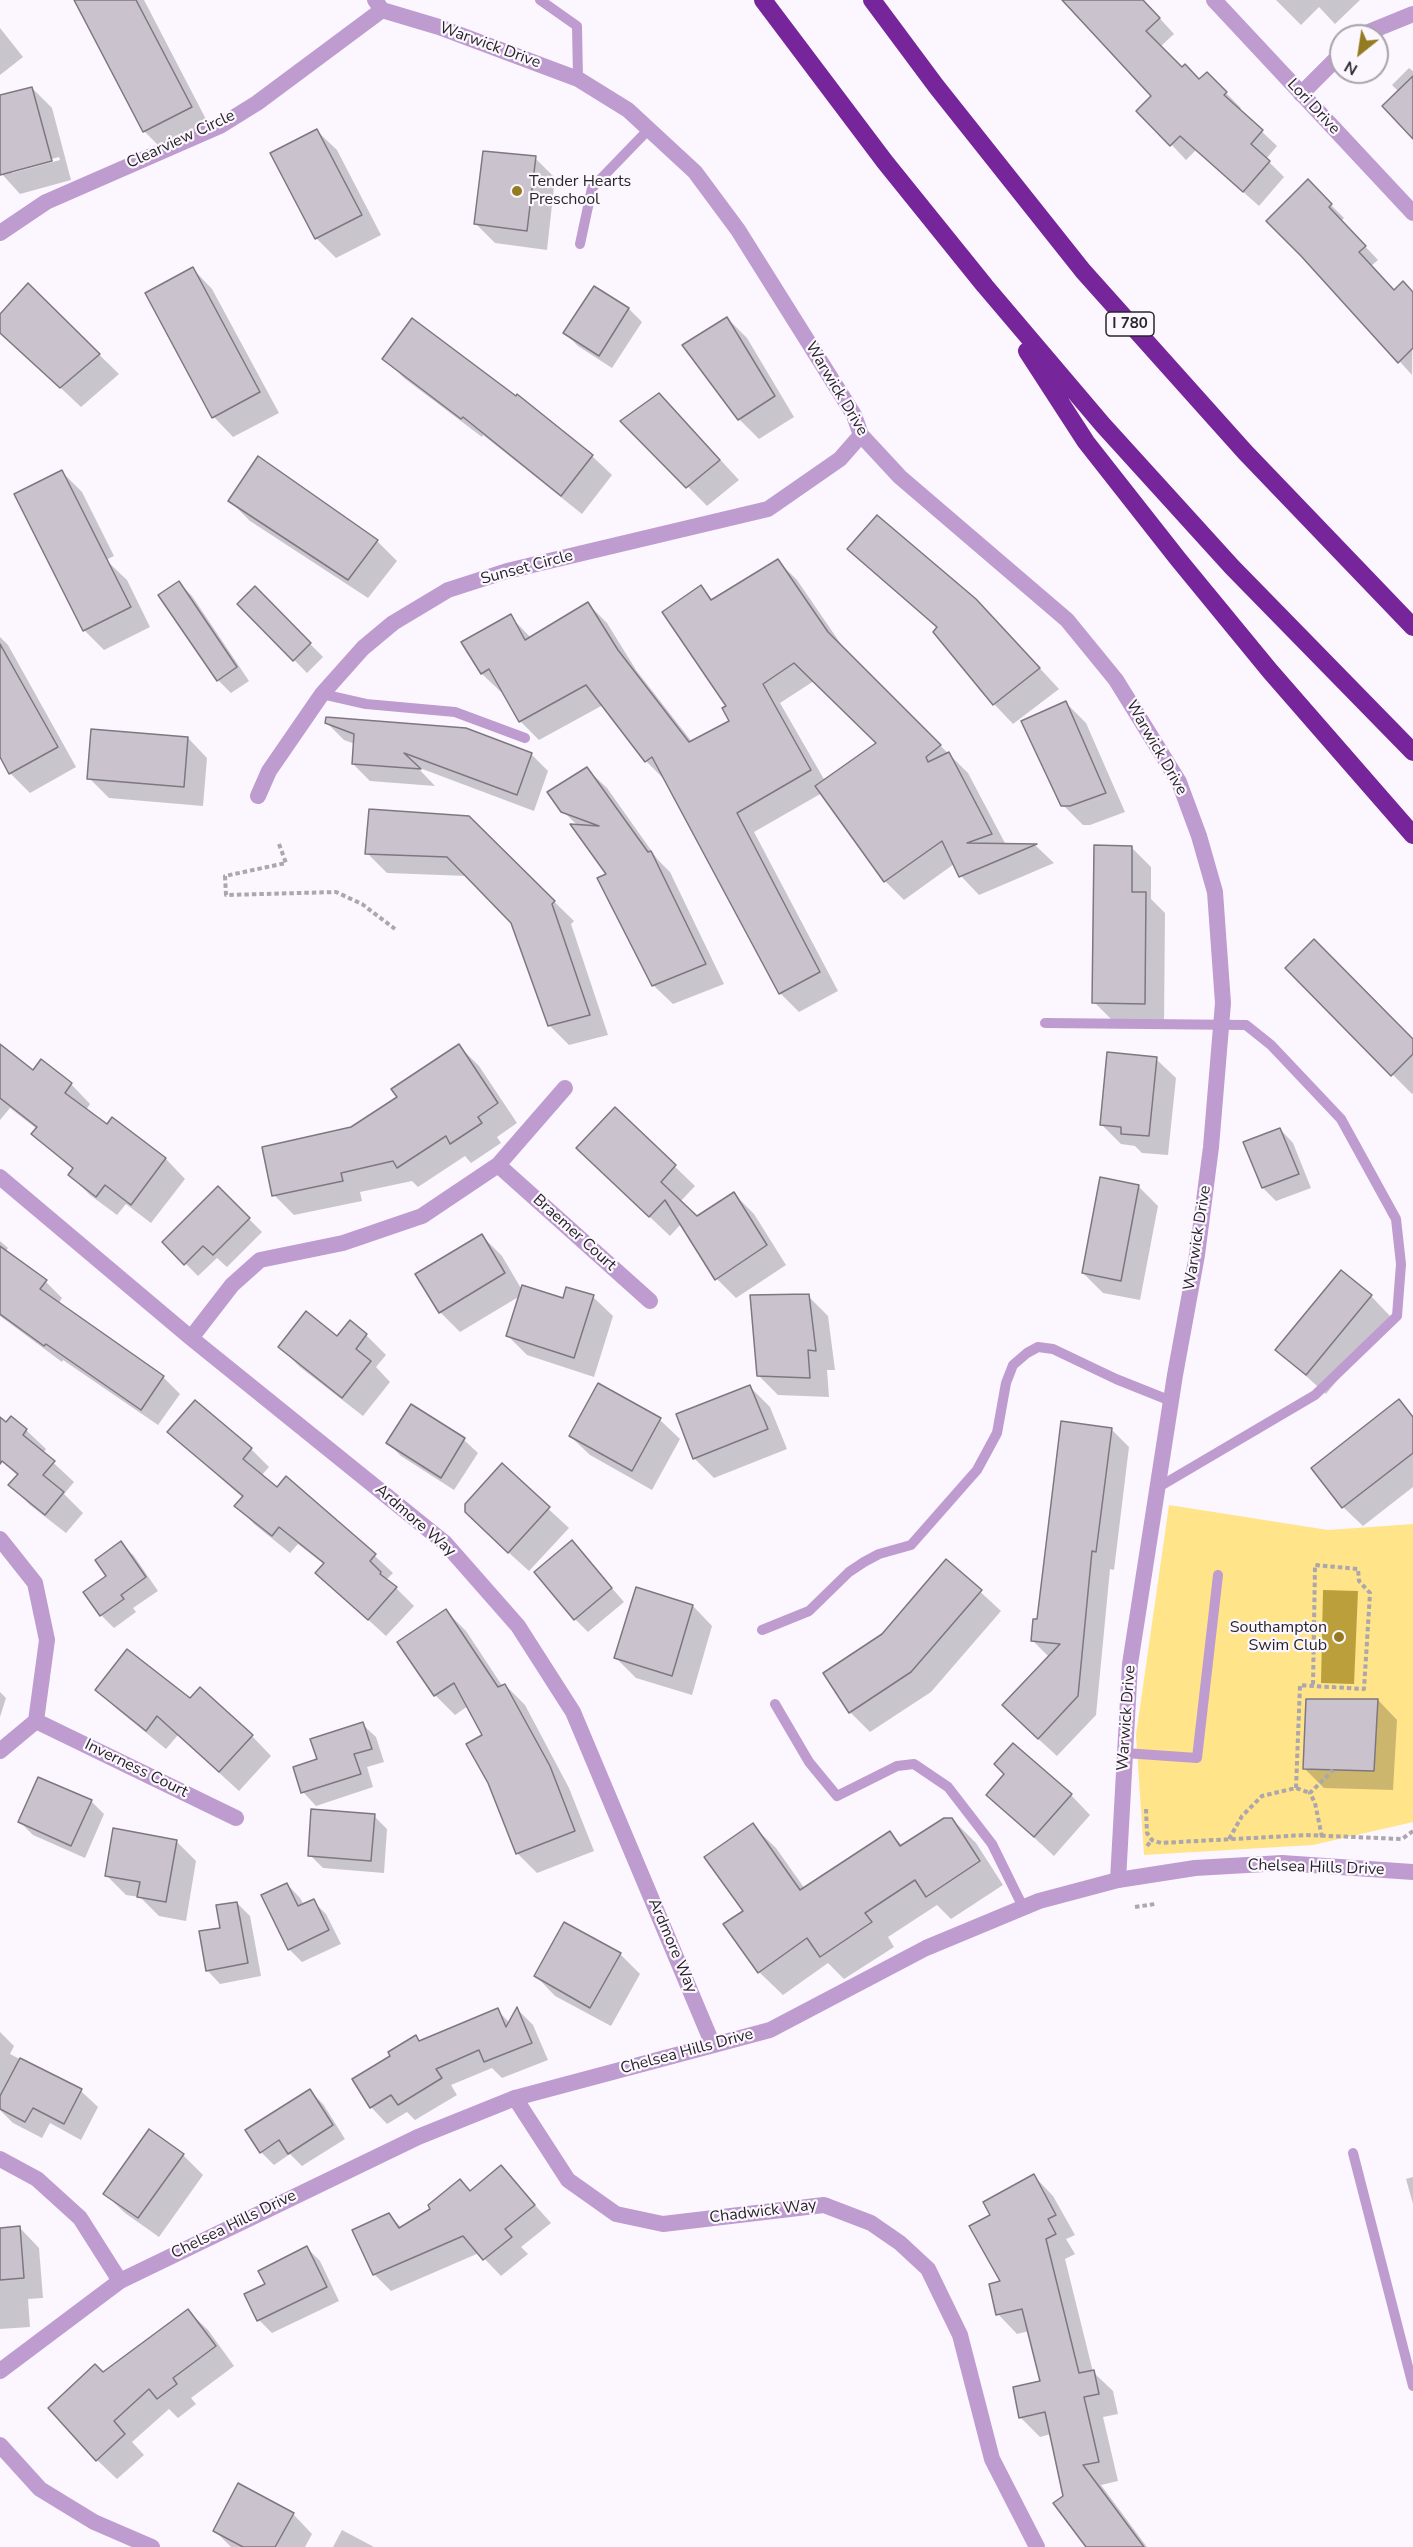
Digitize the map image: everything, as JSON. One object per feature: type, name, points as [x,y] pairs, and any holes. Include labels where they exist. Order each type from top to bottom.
[{"type":"highway","points":[[763,0],[885,162],[1102,425],[1232,567],[1413,752]]},
{"type":"highway","name":"I 780","points":[[872,0],[936,86],[1083,271],[1245,452],[1413,627]]},
{"type":"highway","points":[[985,286],[1093,451],[1178,560],[1270,671],[1413,835]]},
{"type":"street","name":"Lori Drive","points":[[1214,0],[1413,213]]},
{"type":"street","name":"Warwick Drive","points":[[379,5],[578,79],[627,110],[695,172],[738,230],[854,415],[861,435],[900,477],[1067,620],[1116,680],[1179,782],[1199,836],[1215,892],[1223,1003],[1211,1147],[1197,1255],[1171,1401],[1130,1665],[1118,1880]]},
{"type":"street","name":"Clearview Circle","points":[[0,233],[45,202],[220,126],[257,103],[379,5]]},
{"type":"street","points":[[1388,24],[1413,14]]},
{"type":"street","points":[[1300,94],[1329,66]]},
{"type":"street","name":"Sunset Circle","points":[[258,796],[269,771],[322,693],[363,648],[393,622],[448,590],[507,571],[768,509],[840,459],[861,435]]},
{"type":"street","points":[[191,1338],[232,1285],[260,1260],[343,1243],[422,1216],[498,1165],[565,1088]]},
{"type":"street","name":"Braemer Court","points":[[498,1165],[650,1301]]},
{"type":"street","name":"Ardmore Way","points":[[0,1177],[191,1338],[445,1543],[518,1626],[573,1712],[713,2045]]},
{"type":"street","points":[[0,1539],[35,1582],[47,1640],[36,1721],[0,1751]]},
{"type":"street","name":"Inverness Court","points":[[36,1721],[236,1818]]},
{"type":"street","name":"Chelsea Hills Drive","points":[[0,2371],[120,2281],[418,2137],[515,2098],[770,2030],[926,1948],[1023,1907],[1118,1880],[1195,1868],[1282,1863],[1413,1872]]},
{"type":"street","name":"Chadwick Way","points":[[515,2098],[568,2180],[616,2214],[663,2224],[824,2205],[871,2223],[900,2243],[928,2270],[960,2335],[992,2458],[1037,2547]]},
{"type":"street","points":[[0,2159],[37,2179],[80,2218],[120,2281]]},
{"type":"street","points":[[0,2445],[40,2490],[94,2522],[152,2547]]},
{"type":"lane","points":[[540,0],[578,26],[578,79]]},
{"type":"lane","points":[[580,244],[592,188],[648,129]]},
{"type":"lane","points":[[322,693],[366,704],[455,712],[525,738]]},
{"type":"lane","points":[[1045,1023],[1246,1025],[1271,1045],[1341,1119],[1396,1219],[1401,1264],[1397,1316],[1315,1395],[1157,1488]]},
{"type":"lane","points":[[762,1630],[809,1611],[849,1572],[864,1562],[879,1554],[911,1545],[977,1470],[997,1433],[1006,1383],[1013,1365],[1027,1353],[1038,1347],[1053,1349],[1116,1379],[1171,1401]]},
{"type":"lane","points":[[1125,1753],[1197,1758],[1218,1575]]},
{"type":"lane","points":[[775,1704],[809,1762],[837,1796],[897,1766],[914,1764],[948,1787],[992,1844],[1023,1907]]},
{"type":"lane","points":[[1353,2153],[1413,2386]]},
{"type":"path","points":[[279,844],[286,863],[225,876],[226,895],[336,892],[362,904],[395,928]]},
{"type":"path","points":[[1296,1788],[1300,1685],[1313,1686],[1364,1689],[1370,1593],[1359,1581],[1358,1569],[1315,1565],[1313,1686]]},
{"type":"path","points":[[1310,1792],[1333,1770]]},
{"type":"path","points":[[1229,1840],[1242,1816],[1262,1796],[1296,1788],[1310,1792],[1315,1803],[1322,1837]]},
{"type":"path","points":[[1146,1807],[1147,1833],[1152,1840],[1161,1843],[1306,1835],[1402,1839],[1413,1831]]},
{"type":"path","points":[[1148,1846],[1152,1840]]},
{"type":"path","points":[[1135,1907],[1148,1903],[1155,1905]]},
{"type":"shaded area","points":[[1169,1505],[1328,1530],[1413,1524],[1413,1822],[1313,1845],[1144,1855],[1136,1735]]},
{"type":"shaded area","name":"Southampton Swim Club","points":[[1323,1590],[1358,1591],[1354,1684],[1321,1683]]},
{"type":"building","points":[[74,0],[136,0],[192,107],[143,132]]},
{"type":"building","points":[[1062,0],[1143,0],[1160,18],[1146,31],[1182,67],[1185,64],[1199,79],[1207,72],[1227,92],[1224,95],[1263,130],[1251,144],[1270,161],[1243,192],[1180,136],[1170,146],[1136,111],[1151,96]]},
{"type":"building","points":[[1413,76],[1413,139],[1382,106]]},
{"type":"building","points":[[32,87],[52,161],[0,175],[0,95]]},
{"type":"building","points":[[317,129],[362,215],[315,239],[270,153]]},
{"type":"building","points":[[483,151],[536,156],[527,231],[474,224]]},
{"type":"building","points":[[1308,179],[1332,204],[1329,207],[1366,246],[1359,252],[1394,290],[1403,281],[1413,292],[1413,348],[1398,363],[1301,256],[1266,221]]},
{"type":"building","points":[[193,267],[260,392],[212,418],[145,293]]},
{"type":"building","points":[[28,283],[100,354],[60,388],[0,333],[0,314]]},
{"type":"building","points":[[594,286],[629,308],[599,356],[563,333]]},
{"type":"building","points":[[727,317],[775,396],[738,420],[682,345]]},
{"type":"building","points":[[412,318],[516,396],[517,394],[593,455],[561,496],[463,417],[461,419],[382,359]]},
{"type":"building","points":[[659,393],[720,460],[686,488],[620,421]]},
{"type":"building","points":[[258,456],[378,540],[348,580],[228,501]]},
{"type":"building","points":[[62,470],[131,607],[83,631],[14,494]]},
{"type":"building","points":[[877,515],[976,599],[1040,668],[993,705],[933,632],[937,627],[847,549]]},
{"type":"building","points":[[778,559],[828,632],[941,745],[926,757],[928,762],[949,752],[992,834],[967,843],[1037,844],[959,877],[942,841],[884,882],[815,786],[876,743],[794,663],[763,684],[811,770],[737,813],[820,972],[779,994],[652,757],[645,762],[586,685],[519,722],[489,669],[481,674],[461,642],[511,614],[525,640],[588,602],[618,650],[689,742],[729,721],[722,708],[726,706],[662,612],[701,585],[711,600]]},
{"type":"building","points":[[179,581],[237,667],[217,681],[158,595]]},
{"type":"building","points":[[255,586],[311,643],[293,661],[237,604]]},
{"type":"building","points":[[0,644],[58,747],[9,774],[0,757]]},
{"type":"building","points":[[1066,701],[1106,793],[1070,806],[1061,806],[1021,721]]},
{"type":"building","points":[[326,717],[466,728],[532,753],[517,795],[404,753],[421,769],[352,764],[354,734],[325,723]]},
{"type":"building","points":[[91,729],[188,737],[184,787],[87,779]]},
{"type":"building","points":[[587,767],[648,852],[651,851],[706,964],[652,986],[597,878],[606,874],[570,824],[599,826],[561,812],[547,792]]},
{"type":"building","points":[[369,809],[469,816],[555,901],[552,904],[590,1015],[548,1026],[511,923],[447,857],[365,854]]},
{"type":"building","points":[[1094,845],[1132,846],[1132,892],[1146,892],[1145,1004],[1092,1003]]},
{"type":"building","points":[[1314,939],[1413,1039],[1413,1054],[1391,1076],[1285,968]]},
{"type":"building","points":[[0,1044],[33,1070],[41,1059],[72,1083],[65,1093],[107,1124],[112,1117],[166,1158],[131,1205],[105,1185],[96,1197],[68,1175],[73,1168],[31,1134],[37,1127],[0,1098]]},
{"type":"building","points":[[459,1044],[498,1103],[478,1117],[482,1123],[450,1144],[446,1136],[397,1168],[393,1161],[341,1173],[343,1181],[272,1196],[262,1147],[351,1127],[397,1097],[391,1089]]},
{"type":"building","points":[[1107,1052],[1157,1057],[1149,1136],[1121,1134],[1121,1127],[1100,1125]]},
{"type":"building","points":[[615,1107],[676,1165],[661,1182],[697,1216],[734,1192],[767,1245],[715,1280],[665,1200],[649,1217],[576,1148]]},
{"type":"building","points":[[1280,1128],[1299,1174],[1262,1188],[1243,1142]]},
{"type":"building","points":[[1100,1177],[1139,1185],[1121,1281],[1082,1273]]},
{"type":"building","points":[[218,1186],[250,1218],[213,1255],[203,1246],[184,1265],[162,1242]]},
{"type":"building","points":[[482,1234],[505,1273],[439,1313],[415,1274]]},
{"type":"building","points":[[0,1246],[47,1280],[40,1289],[164,1376],[141,1410],[0,1314]]},
{"type":"building","points":[[1341,1270],[1372,1295],[1306,1375],[1275,1350]]},
{"type":"building","points":[[522,1285],[563,1298],[566,1287],[594,1295],[574,1358],[506,1336]]},
{"type":"building","points":[[809,1294],[816,1351],[808,1350],[810,1378],[757,1376],[750,1295]]},
{"type":"building","points":[[306,1311],[337,1336],[350,1320],[367,1334],[356,1349],[371,1361],[342,1398],[278,1347]]},
{"type":"building","points":[[598,1383],[661,1418],[632,1471],[569,1436]]},
{"type":"building","points":[[750,1385],[768,1429],[693,1459],[676,1414]]},
{"type":"building","points":[[1399,1399],[1413,1417],[1413,1453],[1342,1508],[1311,1468]]},
{"type":"building","points":[[195,1400],[252,1448],[243,1459],[277,1487],[286,1476],[376,1554],[370,1561],[381,1572],[380,1574],[397,1587],[368,1620],[315,1573],[324,1563],[279,1527],[272,1536],[234,1506],[243,1496],[167,1432]]},
{"type":"building","points":[[411,1404],[465,1438],[441,1478],[386,1443]]},
{"type":"building","points":[[11,1416],[27,1429],[23,1435],[55,1461],[43,1475],[64,1492],[45,1515],[8,1485],[18,1474],[2,1461],[0,1464],[0,1417],[6,1422]]},
{"type":"building","points":[[1061,1421],[1112,1428],[1096,1552],[1092,1551],[1078,1696],[1038,1739],[1002,1705],[1060,1644],[1031,1641],[1033,1619],[1037,1619]]},
{"type":"building","points":[[502,1463],[550,1507],[508,1553],[465,1512],[465,1504]]},
{"type":"building","points":[[572,1540],[612,1588],[574,1620],[534,1572]]},
{"type":"building","points":[[121,1541],[146,1577],[121,1595],[124,1599],[100,1616],[83,1592],[106,1576],[95,1560]]},
{"type":"building","points":[[946,1559],[982,1590],[911,1672],[849,1713],[823,1673],[882,1634]]},
{"type":"building","points":[[636,1587],[693,1605],[672,1676],[614,1658]]},
{"type":"building","points":[[446,1609],[498,1687],[505,1684],[550,1766],[575,1831],[516,1854],[488,1783],[466,1744],[482,1735],[454,1683],[434,1696],[397,1642]]},
{"type":"building","points":[[127,1649],[190,1698],[200,1687],[253,1735],[219,1772],[157,1716],[146,1731],[95,1690]]},
{"type":"building","points":[[1306,1699],[1378,1699],[1374,1771],[1303,1769]]},
{"type":"building","points":[[363,1722],[372,1749],[354,1754],[361,1774],[301,1793],[293,1767],[317,1759],[310,1739]]},
{"type":"building","points":[[1013,1743],[1072,1794],[1034,1837],[986,1795],[1004,1774],[994,1764]]},
{"type":"building","points":[[38,1777],[92,1800],[71,1846],[18,1822]]},
{"type":"building","points":[[311,1809],[375,1814],[371,1861],[308,1856]]},
{"type":"building","points":[[944,1818],[952,1818],[980,1861],[926,1897],[915,1880],[865,1913],[872,1922],[820,1957],[807,1938],[758,1973],[723,1924],[743,1911],[704,1857],[753,1823],[800,1890],[890,1831],[900,1846]]},
{"type":"building","points":[[113,1828],[177,1840],[166,1902],[137,1897],[140,1882],[105,1876]]},
{"type":"building","points":[[287,1883],[298,1906],[314,1899],[329,1930],[288,1950],[261,1895]]},
{"type":"building","points":[[237,1902],[248,1963],[206,1971],[199,1931],[220,1928],[216,1905]]},
{"type":"building","points":[[564,1922],[621,1953],[590,2008],[534,1976]]},
{"type":"building","points":[[517,2007],[532,2043],[484,2062],[479,2050],[436,2069],[442,2078],[398,2105],[391,2095],[370,2108],[352,2079],[390,2056],[388,2052],[416,2035],[419,2041],[498,2008],[506,2027]]},
{"type":"building","points":[[20,2058],[82,2089],[64,2124],[33,2108],[25,2122],[0,2109],[0,2096]]},
{"type":"building","points":[[310,2089],[333,2125],[288,2154],[279,2140],[260,2153],[245,2130]]},
{"type":"building","points":[[149,2129],[184,2154],[138,2218],[103,2194]]},
{"type":"building","points":[[501,2165],[535,2205],[505,2229],[512,2237],[483,2260],[463,2236],[373,2275],[352,2230],[389,2213],[399,2228],[430,2209],[428,2205],[460,2179],[470,2191]]},
{"type":"building","points":[[1034,2174],[1056,2215],[1048,2219],[1056,2234],[1046,2239],[1079,2373],[1094,2370],[1099,2394],[1084,2397],[1099,2462],[1083,2465],[1144,2547],[1086,2547],[1053,2503],[1063,2496],[1045,2412],[1019,2418],[1013,2387],[1040,2381],[1022,2309],[996,2315],[989,2284],[1000,2281],[969,2226],[990,2215],[983,2202]]},
{"type":"building","points":[[20,2226],[24,2278],[0,2280],[0,2228]]},
{"type":"building","points":[[307,2246],[327,2287],[257,2321],[244,2294],[265,2284],[258,2271]]},
{"type":"building","points":[[188,2309],[216,2346],[173,2378],[177,2384],[157,2399],[149,2389],[114,2421],[125,2434],[96,2461],[48,2408],[95,2364],[103,2372]]},
{"type":"building","points":[[238,2483],[294,2513],[275,2547],[243,2547],[213,2531]]},
{"type":"place","name":"Tender Hearts Preschool","points":[[517,191]]},
{"type":"place","name":"Southampton Swim Club","points":[[1339,1637]]}]
